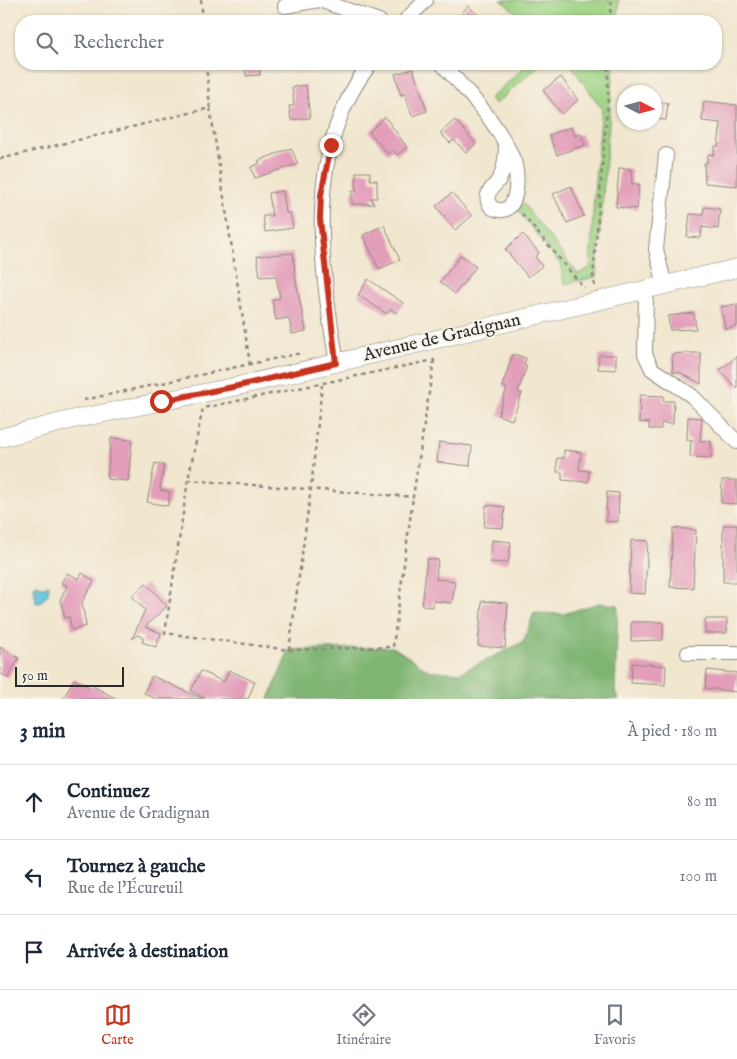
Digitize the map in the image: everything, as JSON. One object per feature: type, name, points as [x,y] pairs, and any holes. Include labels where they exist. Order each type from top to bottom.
[{"type":"street","points":[[285,6],[319,0],[362,15]]},
{"type":"street","points":[[412,15],[426,0]]},
{"type":"street","points":[[336,363],[321,243],[321,195],[331,145],[341,116],[367,70]]},
{"type":"street","points":[[447,70],[473,98],[506,144],[514,160],[517,178],[516,193],[512,204],[505,210],[500,210],[492,208],[487,201],[488,194],[500,177],[506,144]]},
{"type":"street","points":[[665,286],[656,249],[666,156]]},
{"type":"street","name":"Avenue de Gradignan","points":[[0,438],[70,420],[238,386],[737,268]]},
{"type":"street","points":[[646,290],[645,354],[652,369],[692,396],[737,442]]},
{"type":"street","points":[[688,653],[737,653]]},
{"type":"path","points":[[201,0],[202,15]]},
{"type":"path","points":[[610,15],[612,0]]},
{"type":"path","points":[[78,401],[250,364],[210,108],[207,70]]},
{"type":"path","points":[[595,286],[593,278],[608,98],[608,70]]},
{"type":"path","points":[[0,159],[210,108]]},
{"type":"path","points":[[512,204],[584,288]]},
{"type":"path","points":[[434,360],[393,647],[289,650],[165,633],[188,480],[203,408],[322,385],[434,360]]},
{"type":"path","points":[[289,650],[311,488],[322,385]]},
{"type":"path","points":[[188,480],[413,497]]},
{"type":"green space","points":[[501,0],[619,0],[618,15],[519,15]]},
{"type":"green space","points":[[521,70],[534,70],[495,104],[490,98]]},
{"type":"green space","points":[[574,70],[613,70],[596,277],[564,284],[560,264],[518,210],[523,203],[578,274],[590,268],[595,180],[602,109]]},
{"type":"green space","points":[[599,603],[618,605],[615,691],[619,699],[269,699],[289,650],[393,647],[428,670],[459,673],[523,642],[534,613],[563,614]]},
{"type":"water","points":[[37,584],[44,587],[49,585],[48,594],[40,603],[36,603],[34,586]]},
{"type":"building","points":[[468,6],[478,15],[460,15]]},
{"type":"building","points":[[246,70],[260,70],[260,75],[246,76]]},
{"type":"building","points":[[413,70],[427,111],[412,116],[405,94],[401,95],[395,74]]},
{"type":"building","points":[[561,77],[578,100],[562,114],[543,90]]},
{"type":"building","points":[[306,85],[310,118],[291,120],[289,106],[294,106],[292,87]]},
{"type":"building","points":[[704,101],[737,105],[737,186],[705,183],[704,163],[707,163],[708,154],[714,155],[715,146],[718,146],[721,123],[702,121]]},
{"type":"building","points":[[662,103],[668,103],[666,120],[662,120]]},
{"type":"building","points":[[385,117],[407,147],[397,155],[393,150],[388,154],[369,132]]},
{"type":"building","points":[[455,120],[476,144],[466,153],[454,140],[450,143],[440,133]]},
{"type":"building","points":[[571,127],[575,136],[581,134],[585,145],[557,155],[549,135]]},
{"type":"building","points":[[291,148],[298,164],[255,178],[251,167],[260,163],[258,161]]},
{"type":"building","points":[[619,168],[631,169],[632,184],[639,184],[637,209],[616,207]]},
{"type":"building","points":[[356,172],[370,172],[370,180],[377,180],[377,198],[371,198],[374,204],[352,204],[352,191],[356,191]]},
{"type":"building","points":[[571,186],[584,216],[567,223],[553,194]]},
{"type":"building","points":[[283,191],[286,213],[290,213],[293,228],[265,232],[263,216],[272,216],[269,193]]},
{"type":"building","points":[[452,193],[472,216],[455,230],[436,206]]},
{"type":"building","points":[[704,207],[720,209],[718,229],[702,227],[701,238],[687,237],[690,214],[703,215]]},
{"type":"building","points":[[384,225],[400,260],[379,269],[363,235]]},
{"type":"building","points":[[523,234],[539,253],[535,257],[542,266],[528,277],[505,249]]},
{"type":"building","points":[[293,253],[296,282],[306,331],[292,334],[289,318],[276,320],[272,300],[280,298],[276,276],[260,277],[257,256]]},
{"type":"building","points":[[461,255],[476,267],[455,294],[440,282]]},
{"type":"building","points":[[368,279],[403,303],[396,313],[391,309],[387,314],[358,295]]},
{"type":"building","points":[[737,304],[737,326],[725,329],[721,307]]},
{"type":"building","points":[[694,313],[696,329],[670,330],[668,316]]},
{"type":"building","points":[[701,353],[701,384],[679,372],[673,372],[672,354]]},
{"type":"building","points":[[513,354],[526,358],[524,366],[527,366],[518,392],[522,393],[512,420],[498,415],[507,388],[502,386]]},
{"type":"building","points":[[599,355],[616,355],[616,370],[598,369]]},
{"type":"building","points":[[737,356],[737,389],[720,370]]},
{"type":"building","points":[[640,395],[664,396],[663,401],[674,401],[673,424],[661,423],[661,429],[649,429],[649,423],[639,422]]},
{"type":"building","points":[[688,417],[702,418],[700,441],[711,441],[711,458],[690,457],[691,441],[694,441],[687,440]]},
{"type":"building","points":[[111,438],[132,440],[128,481],[107,479]]},
{"type":"building","points":[[439,442],[472,446],[470,466],[437,462]]},
{"type":"building","points":[[564,450],[581,452],[579,470],[589,471],[588,482],[562,480],[562,472],[557,472],[557,458],[564,458]]},
{"type":"building","points":[[155,463],[164,465],[160,490],[170,492],[168,506],[147,502]]},
{"type":"building","points":[[722,480],[737,480],[737,504],[721,503]]},
{"type":"building","points":[[607,492],[619,493],[618,522],[606,521]]},
{"type":"building","points":[[486,505],[505,507],[503,528],[484,527]]},
{"type":"building","points":[[723,525],[737,525],[737,582],[723,582]]},
{"type":"building","points":[[673,528],[696,530],[693,588],[670,587]]},
{"type":"building","points":[[492,540],[511,542],[508,563],[490,562]]},
{"type":"building","points":[[631,540],[648,541],[645,594],[629,593]]},
{"type":"building","points":[[427,559],[438,560],[436,579],[455,581],[452,603],[433,601],[433,607],[422,606]]},
{"type":"building","points":[[67,573],[79,579],[82,573],[94,581],[82,602],[86,626],[72,630],[69,617],[65,618],[60,600],[67,586],[61,583]]},
{"type":"building","points":[[146,583],[167,606],[145,627],[161,633],[156,647],[142,642],[144,638],[137,635],[132,639],[145,610],[132,596]]},
{"type":"building","points":[[482,601],[508,603],[505,648],[478,646]]},
{"type":"building","points":[[705,619],[727,619],[727,633],[705,633]]},
{"type":"building","points":[[631,622],[663,622],[663,640],[631,641]]},
{"type":"building","points":[[0,647],[19,658],[8,678],[0,673]]},
{"type":"building","points":[[632,663],[666,666],[665,685],[631,683]]},
{"type":"building","points":[[229,670],[255,682],[248,699],[207,699],[191,691],[201,671],[224,682]]},
{"type":"building","points":[[707,670],[737,673],[736,692],[705,688]]},
{"type":"building","points":[[152,676],[203,699],[156,699],[144,693]]},
{"type":"building","points":[[74,679],[91,688],[93,686],[117,699],[63,699]]},
{"type":"route","points":[[161,401],[238,386],[336,363],[321,243],[320,219],[321,195],[331,145]]}]
